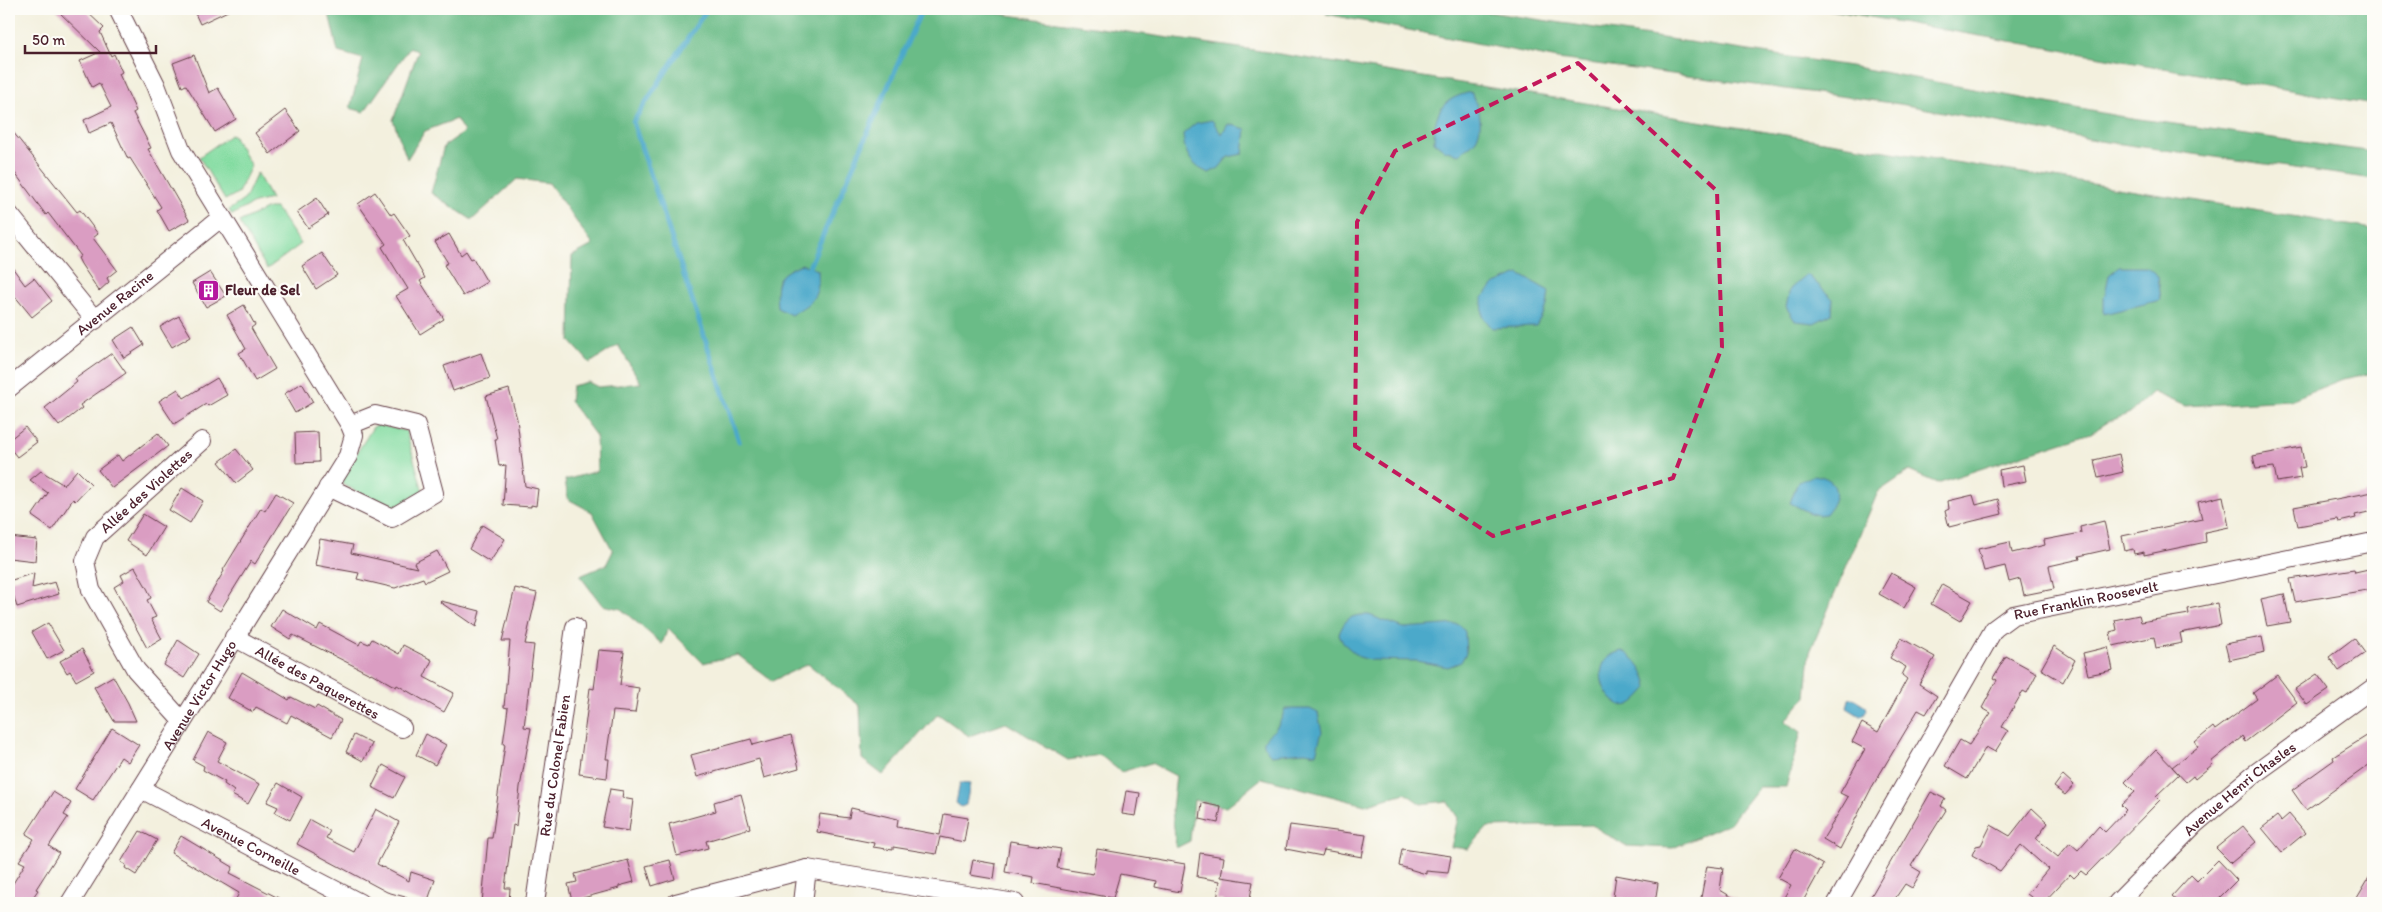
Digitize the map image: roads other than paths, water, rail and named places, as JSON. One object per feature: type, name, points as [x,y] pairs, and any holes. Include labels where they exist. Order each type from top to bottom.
[{"type":"street","points":[[118,9],[156,85],[181,150],[350,424],[375,415],[416,425],[434,493],[392,518],[328,487]]},
{"type":"street","points":[[9,214],[95,320]]},
{"type":"street","name":"Avenue Racine","points":[[9,388],[222,217]]},
{"type":"street","name":"Avenue Victor Hugo","points":[[70,903],[348,456],[354,435],[350,424]]},
{"type":"street","name":"Allée des Violettes","points":[[182,721],[136,670],[91,590],[86,562],[95,537],[202,441]]},
{"type":"street","name":"Rue Franklin Roosevelt","points":[[1837,903],[1994,629],[2013,615],[2373,542]]},
{"type":"street","name":"Rue du Colonel Fabien","points":[[536,903],[575,627]]},
{"type":"street","name":"Allée des Paquerettes","points":[[234,638],[402,728]]},
{"type":"street","name":"Avenue Henri Chasles","points":[[2117,903],[2196,823],[2253,775],[2373,688]]},
{"type":"street","name":"Avenue Corneille","points":[[141,788],[360,903]]},
{"type":"street","points":[[803,903],[807,869]]},
{"type":"street","points":[[676,903],[807,869],[1015,903]]},
{"type":"water","points":[[1471,92],[1480,116],[1478,135],[1472,145],[1459,154],[1446,151],[1434,142],[1438,115],[1446,103]]},
{"type":"water","points":[[1212,120],[1222,135],[1228,124],[1246,129],[1243,154],[1228,157],[1219,168],[1209,173],[1193,163],[1187,153],[1183,134],[1196,123]]},
{"type":"water","points":[[802,264],[818,270],[818,287],[814,298],[791,315],[777,308],[777,285],[782,275]]},
{"type":"water","points":[[2119,267],[2147,267],[2158,276],[2161,300],[2104,314],[2104,298],[2109,275]]},
{"type":"water","points":[[1519,274],[1549,291],[1547,306],[1536,326],[1492,328],[1483,317],[1482,298],[1495,284]]},
{"type":"water","points":[[1807,274],[1833,299],[1832,314],[1814,323],[1795,321],[1786,307],[1790,289]]},
{"type":"water","points":[[1814,475],[1829,480],[1835,489],[1834,501],[1826,514],[1810,513],[1790,503],[1797,483]]},
{"type":"water","points":[[1360,615],[1369,615],[1404,628],[1457,624],[1465,632],[1466,653],[1461,662],[1448,667],[1416,661],[1370,660],[1359,657],[1343,643],[1339,634],[1346,621]]},
{"type":"water","points":[[1622,651],[1627,653],[1640,666],[1648,688],[1633,703],[1623,706],[1615,702],[1608,695],[1601,675],[1603,665],[1610,656]]},
{"type":"water","points":[[1853,698],[1866,706],[1867,710],[1864,715],[1860,716],[1847,708],[1849,699]]},
{"type":"water","points":[[1285,709],[1310,709],[1318,713],[1322,732],[1316,754],[1305,752],[1271,755],[1264,746],[1265,739],[1277,726]]},
{"type":"water","points":[[960,783],[970,784],[966,805],[961,807],[956,803]]},
{"type":"waterway","points":[[707,9],[633,122],[739,441]]},
{"type":"waterway","points":[[809,267],[922,9]]},
{"type":"place","name":"Fleur de Sel","points":[[209,290]]}]
